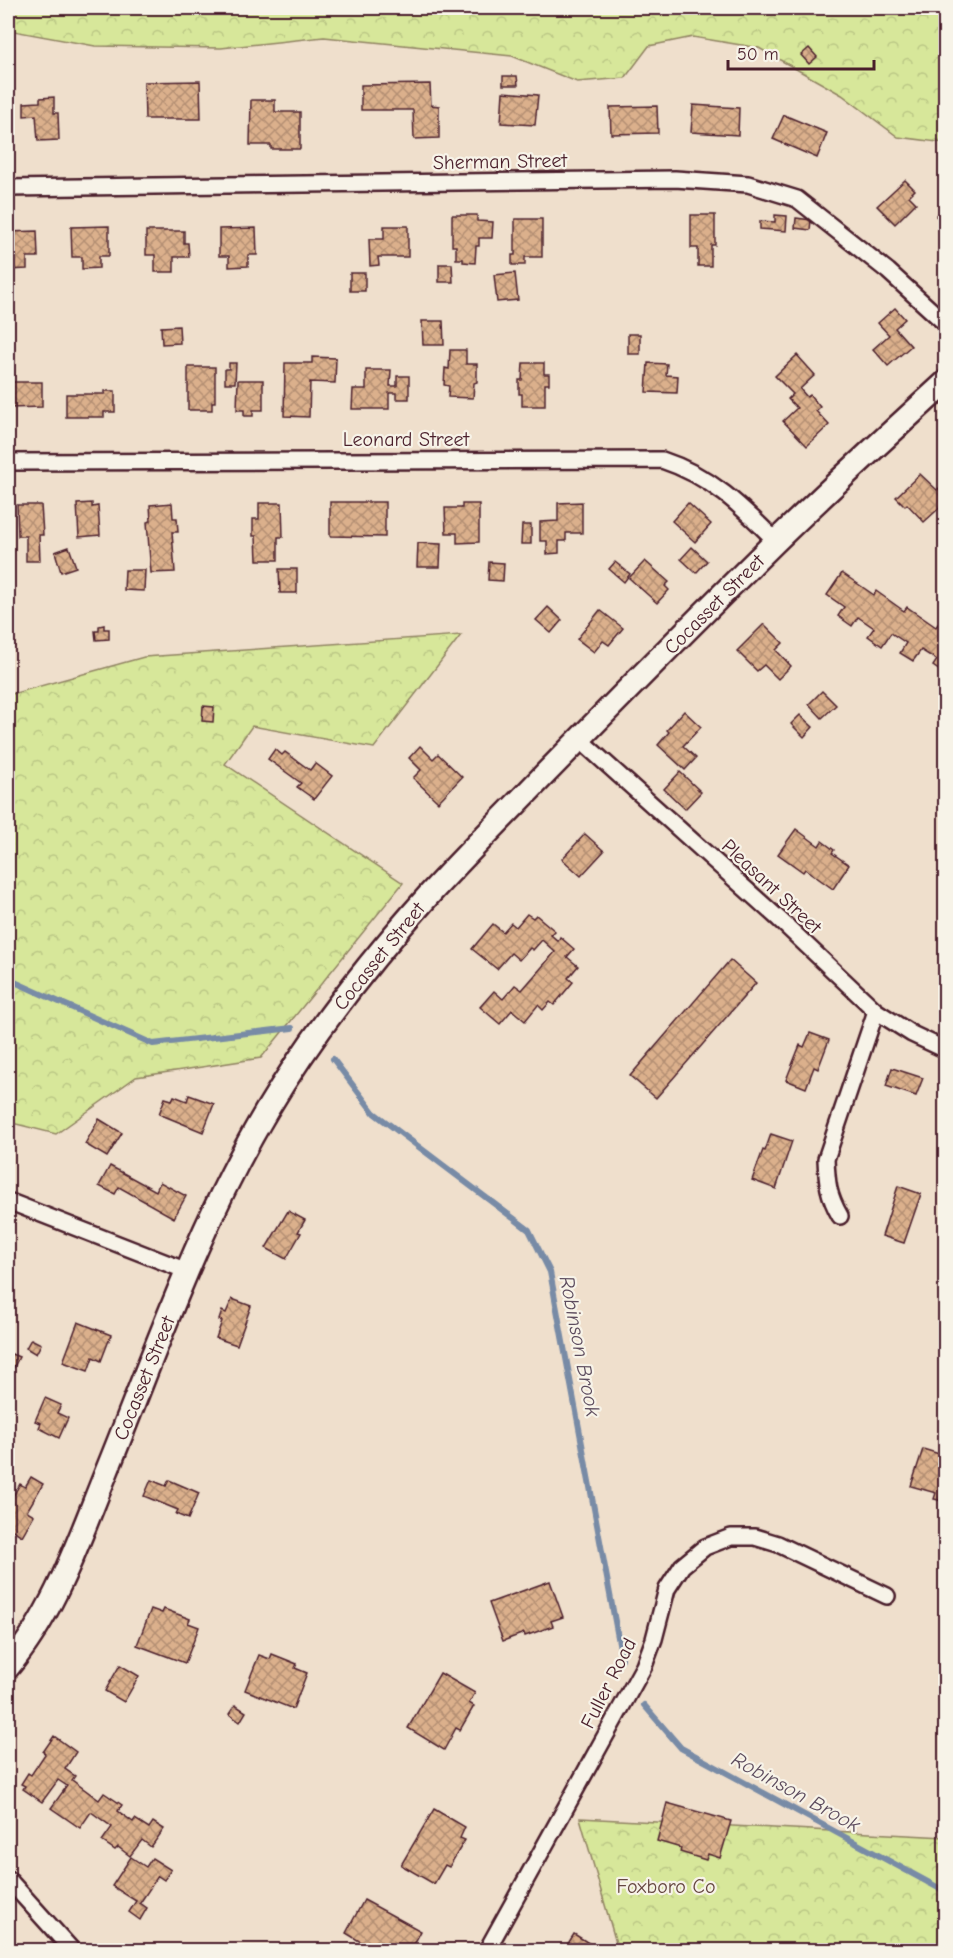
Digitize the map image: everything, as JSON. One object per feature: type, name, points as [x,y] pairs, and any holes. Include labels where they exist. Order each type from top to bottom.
[{"type":"main road","name":"Cocasset Street","points":[[8,1667],[39,1622],[60,1582],[187,1271],[245,1150],[292,1070],[319,1030],[372,960],[431,892],[776,541],[945,382]]},
{"type":"street","name":"Sherman Street","points":[[8,188],[675,179],[748,184],[797,199],[888,271],[945,324]]},
{"type":"street","name":"Leonard Street","points":[[8,462],[641,458],[662,460],[679,465],[735,500],[776,541]]},
{"type":"street","name":"Pleasant Street","points":[[579,739],[779,919],[876,1011],[912,1034],[945,1050]]},
{"type":"street","points":[[840,1216],[830,1200],[826,1178],[826,1159],[876,1011]]},
{"type":"street","points":[[8,1201],[187,1271]]},
{"type":"street","name":"Fuller Road","points":[[487,1950],[644,1666],[654,1639],[667,1589],[682,1566],[705,1547],[731,1537],[755,1537],[778,1544],[886,1596]]},
{"type":"street","points":[[8,1879],[72,1950]]},
{"type":"green space","points":[[8,8],[945,8],[945,143],[898,137],[842,95],[759,48],[693,37],[649,46],[625,78],[577,82],[512,56],[324,37],[221,48],[95,46],[8,30]]},
{"type":"green space","points":[[461,635],[374,748],[252,726],[225,764],[403,883],[261,1058],[136,1077],[56,1134],[8,1122],[8,695],[144,657]]},
{"type":"green space","name":"Foxboro Co","points":[[580,1818],[945,1837],[945,1950],[618,1950]]},
{"type":"building","points":[[809,48],[817,57],[809,64],[801,55]]},
{"type":"building","points":[[503,76],[517,76],[518,85],[503,85]]},
{"type":"building","points":[[200,81],[201,119],[145,119],[144,82]]},
{"type":"building","points":[[430,84],[431,105],[439,106],[439,138],[414,139],[413,110],[361,110],[361,85]]},
{"type":"building","points":[[503,92],[538,95],[535,125],[501,123]]},
{"type":"building","points":[[54,97],[54,113],[58,113],[59,140],[38,141],[36,115],[24,116],[24,103],[40,102],[40,98]]},
{"type":"building","points":[[251,100],[275,100],[275,112],[300,112],[300,149],[271,149],[271,145],[250,145]]},
{"type":"building","points":[[693,105],[739,108],[738,135],[691,132]]},
{"type":"building","points":[[657,106],[658,133],[611,134],[610,107]]},
{"type":"building","points":[[784,115],[827,133],[817,158],[773,139]]},
{"type":"building","points":[[905,180],[915,190],[909,196],[916,203],[895,224],[877,206]]},
{"type":"building","points":[[946,206],[946,226],[936,216]]},
{"type":"building","points":[[452,215],[477,215],[477,221],[493,222],[492,238],[479,238],[475,263],[456,259],[456,246],[452,246]]},
{"type":"building","points":[[691,215],[715,215],[715,245],[711,245],[711,266],[698,266],[698,248],[691,248]]},
{"type":"building","points":[[775,215],[787,216],[786,231],[760,229],[760,221],[775,222]]},
{"type":"building","points":[[796,218],[811,220],[810,230],[795,228]]},
{"type":"building","points":[[515,219],[542,219],[542,257],[525,257],[525,265],[512,265],[512,255],[515,255]]},
{"type":"building","points":[[109,226],[109,256],[99,256],[99,268],[82,269],[82,257],[72,257],[71,227]]},
{"type":"building","points":[[384,226],[408,226],[408,257],[378,257],[379,265],[370,266],[369,239],[384,239]]},
{"type":"building","points":[[256,228],[257,255],[248,255],[248,266],[229,267],[229,256],[219,256],[219,229]]},
{"type":"building","points":[[37,231],[38,257],[27,257],[27,269],[9,270],[8,232]]},
{"type":"building","points":[[146,231],[184,231],[184,243],[188,243],[189,257],[174,257],[174,272],[155,272],[155,255],[146,255]]},
{"type":"building","points":[[439,264],[452,264],[453,282],[439,282]]},
{"type":"building","points":[[350,273],[365,273],[365,291],[350,291]]},
{"type":"building","points":[[515,273],[518,300],[497,302],[494,275]]},
{"type":"building","points":[[895,308],[905,319],[895,328],[911,346],[888,366],[873,349],[889,335],[878,323]]},
{"type":"building","points":[[422,321],[443,321],[444,345],[423,345]]},
{"type":"building","points":[[179,326],[180,343],[162,344],[161,327]]},
{"type":"building","points":[[628,334],[640,334],[640,354],[628,354]]},
{"type":"building","points":[[450,350],[466,350],[466,364],[477,364],[477,382],[474,383],[473,398],[448,397],[449,386],[444,385],[445,368],[449,369]]},
{"type":"building","points":[[797,355],[815,375],[800,389],[807,397],[810,395],[820,407],[816,411],[829,425],[807,446],[783,421],[797,408],[788,399],[793,394],[775,376]]},
{"type":"building","points":[[312,357],[336,358],[335,383],[310,382],[309,417],[284,416],[285,363],[312,363]]},
{"type":"building","points":[[229,363],[236,363],[235,383],[225,383],[225,369],[229,369]]},
{"type":"building","points":[[523,363],[544,363],[544,374],[549,374],[549,384],[545,384],[545,406],[522,406],[519,380],[522,380]]},
{"type":"building","points":[[648,363],[667,364],[666,375],[678,376],[677,393],[646,392]]},
{"type":"building","points":[[188,367],[215,367],[215,402],[212,402],[212,410],[188,410]]},
{"type":"building","points":[[366,370],[391,370],[390,386],[397,386],[397,376],[409,376],[409,399],[396,399],[396,393],[389,393],[389,409],[352,409],[353,389],[366,389]]},
{"type":"building","points":[[238,380],[263,380],[263,410],[253,410],[253,416],[244,416],[244,410],[237,410]]},
{"type":"building","points":[[8,382],[42,382],[42,407],[8,408]]},
{"type":"building","points":[[105,391],[115,391],[115,412],[104,412],[104,417],[66,417],[66,394],[105,394]]},
{"type":"building","points":[[920,474],[937,490],[939,488],[944,493],[941,496],[946,500],[924,522],[907,504],[905,506],[896,497]]},
{"type":"building","points":[[330,502],[385,502],[385,537],[330,536]]},
{"type":"building","points":[[582,502],[582,533],[566,533],[566,541],[559,541],[559,553],[547,554],[547,541],[540,541],[540,522],[558,521],[558,503]]},
{"type":"building","points":[[92,503],[92,507],[98,506],[100,535],[79,537],[77,504]]},
{"type":"building","points":[[172,503],[173,518],[177,518],[178,532],[172,532],[175,572],[151,573],[147,522],[151,521],[150,505]]},
{"type":"building","points":[[259,503],[282,503],[283,537],[278,537],[278,560],[257,560],[253,519],[259,519]]},
{"type":"building","points":[[688,503],[711,524],[695,542],[672,521]]},
{"type":"building","points":[[462,504],[479,504],[479,542],[457,543],[457,533],[446,533],[445,508],[462,508]]},
{"type":"building","points":[[17,505],[41,505],[43,535],[39,535],[40,561],[26,561],[26,536],[18,536]]},
{"type":"building","points":[[522,525],[531,525],[531,544],[521,544]]},
{"type":"building","points":[[418,543],[441,544],[440,567],[417,567]]},
{"type":"building","points":[[69,547],[76,567],[61,572],[55,552]]},
{"type":"building","points":[[692,547],[707,561],[696,573],[681,559]]},
{"type":"building","points":[[645,561],[669,582],[665,586],[669,590],[657,603],[629,578]]},
{"type":"building","points":[[489,562],[504,563],[503,581],[488,580]]},
{"type":"building","points":[[615,562],[630,574],[624,582],[609,569]]},
{"type":"building","points":[[279,569],[297,569],[297,593],[280,593]]},
{"type":"building","points":[[125,570],[145,570],[144,591],[124,590]]},
{"type":"building","points":[[842,573],[874,595],[876,591],[904,611],[907,607],[936,627],[938,624],[946,629],[946,675],[933,666],[937,660],[921,650],[913,661],[900,653],[906,643],[891,633],[882,646],[868,636],[874,628],[858,617],[852,626],[838,616],[844,607],[827,595]]},
{"type":"building","points":[[548,607],[562,620],[551,633],[536,620]]},
{"type":"building","points":[[600,610],[623,628],[609,645],[603,641],[594,652],[577,639]]},
{"type":"building","points":[[764,624],[783,643],[776,650],[791,666],[778,679],[764,665],[757,671],[737,651]]},
{"type":"building","points":[[104,625],[104,629],[109,629],[109,639],[96,640],[95,631],[99,631],[99,626]]},
{"type":"building","points":[[822,691],[836,705],[822,718],[809,704]]},
{"type":"building","points":[[203,706],[214,707],[213,722],[202,721]]},
{"type":"building","points":[[684,711],[701,727],[683,746],[696,758],[685,770],[658,745],[669,732],[667,730]]},
{"type":"building","points":[[800,715],[813,727],[804,737],[791,724]]},
{"type":"building","points":[[420,746],[433,759],[438,754],[462,777],[438,802],[413,778],[421,770],[409,758]]},
{"type":"building","points":[[275,749],[282,755],[285,752],[310,770],[315,763],[332,776],[314,799],[297,787],[301,783],[268,759]]},
{"type":"building","points":[[680,772],[701,792],[685,809],[664,789]]},
{"type":"building","points":[[796,829],[819,846],[822,841],[834,850],[832,853],[849,865],[833,889],[805,869],[803,872],[778,854]]},
{"type":"building","points":[[585,834],[604,851],[581,876],[562,859]]},
{"type":"building","points":[[527,914],[533,918],[536,915],[555,931],[551,935],[558,941],[560,937],[574,949],[567,957],[578,966],[568,978],[573,982],[554,1005],[550,1002],[543,1010],[538,1005],[525,1021],[512,1010],[500,1024],[480,1007],[494,991],[503,999],[515,985],[522,990],[555,952],[542,940],[533,950],[530,948],[519,960],[511,953],[497,969],[472,949],[493,924],[503,932],[511,923],[516,927]]},
{"type":"building","points":[[730,960],[756,983],[656,1098],[630,1076]]},
{"type":"building","points":[[810,1033],[829,1040],[818,1069],[814,1067],[806,1088],[786,1080],[800,1045],[804,1047]]},
{"type":"building","points":[[892,1068],[923,1078],[916,1096],[886,1086]]},
{"type":"building","points":[[189,1095],[214,1104],[203,1132],[159,1114],[165,1098],[172,1100],[174,1096],[187,1101]]},
{"type":"building","points":[[99,1119],[122,1133],[107,1157],[85,1144]]},
{"type":"building","points":[[771,1134],[792,1141],[776,1189],[752,1180]]},
{"type":"building","points":[[110,1166],[156,1191],[160,1182],[186,1196],[174,1218],[119,1187],[115,1194],[99,1186]]},
{"type":"building","points":[[898,1186],[921,1194],[904,1243],[882,1236]]},
{"type":"building","points":[[288,1211],[305,1220],[298,1232],[301,1233],[286,1259],[266,1248]]},
{"type":"building","points":[[232,1299],[251,1306],[237,1345],[216,1338],[222,1321],[219,1320],[222,1311],[226,1313]]},
{"type":"building","points":[[78,1322],[111,1335],[101,1361],[93,1357],[88,1371],[63,1362]]},
{"type":"building","points":[[31,1339],[41,1344],[36,1354],[26,1348]]},
{"type":"building","points":[[9,1353],[19,1357],[9,1377],[8,1357]]},
{"type":"building","points":[[45,1398],[61,1405],[57,1413],[68,1418],[59,1438],[39,1428],[41,1423],[35,1421]]},
{"type":"building","points":[[923,1449],[946,1456],[946,1502],[934,1499],[936,1493],[911,1486]]},
{"type":"building","points":[[31,1477],[43,1484],[27,1511],[34,1515],[22,1536],[8,1527],[8,1505],[20,1484],[25,1487]]},
{"type":"building","points":[[151,1480],[166,1486],[169,1480],[199,1493],[188,1519],[176,1514],[178,1510],[144,1496]]},
{"type":"building","points":[[550,1581],[563,1617],[551,1621],[553,1626],[503,1641],[489,1603]]},
{"type":"building","points":[[151,1609],[162,1613],[164,1609],[190,1619],[188,1623],[199,1627],[185,1663],[137,1645]]},
{"type":"building","points":[[272,1654],[297,1664],[295,1668],[307,1673],[293,1709],[245,1690],[259,1655],[270,1659]]},
{"type":"building","points":[[120,1665],[139,1676],[124,1702],[105,1691]]},
{"type":"building","points":[[440,1673],[475,1693],[469,1703],[474,1706],[460,1730],[456,1728],[444,1750],[408,1728]]},
{"type":"building","points":[[235,1705],[246,1712],[240,1722],[229,1714]]},
{"type":"building","points":[[54,1736],[76,1752],[65,1769],[75,1776],[72,1780],[99,1800],[104,1793],[122,1805],[118,1811],[133,1822],[135,1819],[149,1828],[153,1822],[164,1829],[151,1847],[142,1840],[130,1856],[118,1847],[115,1850],[102,1841],[112,1827],[91,1812],[80,1828],[51,1808],[67,1786],[58,1780],[42,1802],[23,1789],[25,1786],[21,1784],[28,1773],[31,1775]]},
{"type":"building","points":[[667,1803],[731,1821],[720,1858],[708,1854],[706,1860],[680,1852],[681,1848],[657,1841]]},
{"type":"building","points":[[434,1809],[465,1827],[460,1838],[465,1840],[449,1867],[445,1865],[434,1884],[401,1865]]},
{"type":"building","points":[[131,1857],[146,1867],[152,1858],[171,1870],[164,1880],[158,1876],[140,1903],[147,1908],[140,1920],[129,1912],[136,1901],[112,1886]]},
{"type":"building","points":[[364,1900],[421,1931],[411,1950],[366,1950],[363,1949],[366,1945],[346,1933]]},
{"type":"building","points":[[574,1934],[600,1950],[564,1950]]},
{"type":"waterway","name":"Robinson Brook","points":[[8,979],[153,1044],[292,1028]]},
{"type":"waterway","name":"Robinson Brook","points":[[333,1059],[374,1113],[529,1230],[550,1272],[622,1659]]},
{"type":"waterway","name":"Robinson Brook","points":[[644,1705],[681,1748],[946,1892]]}]
